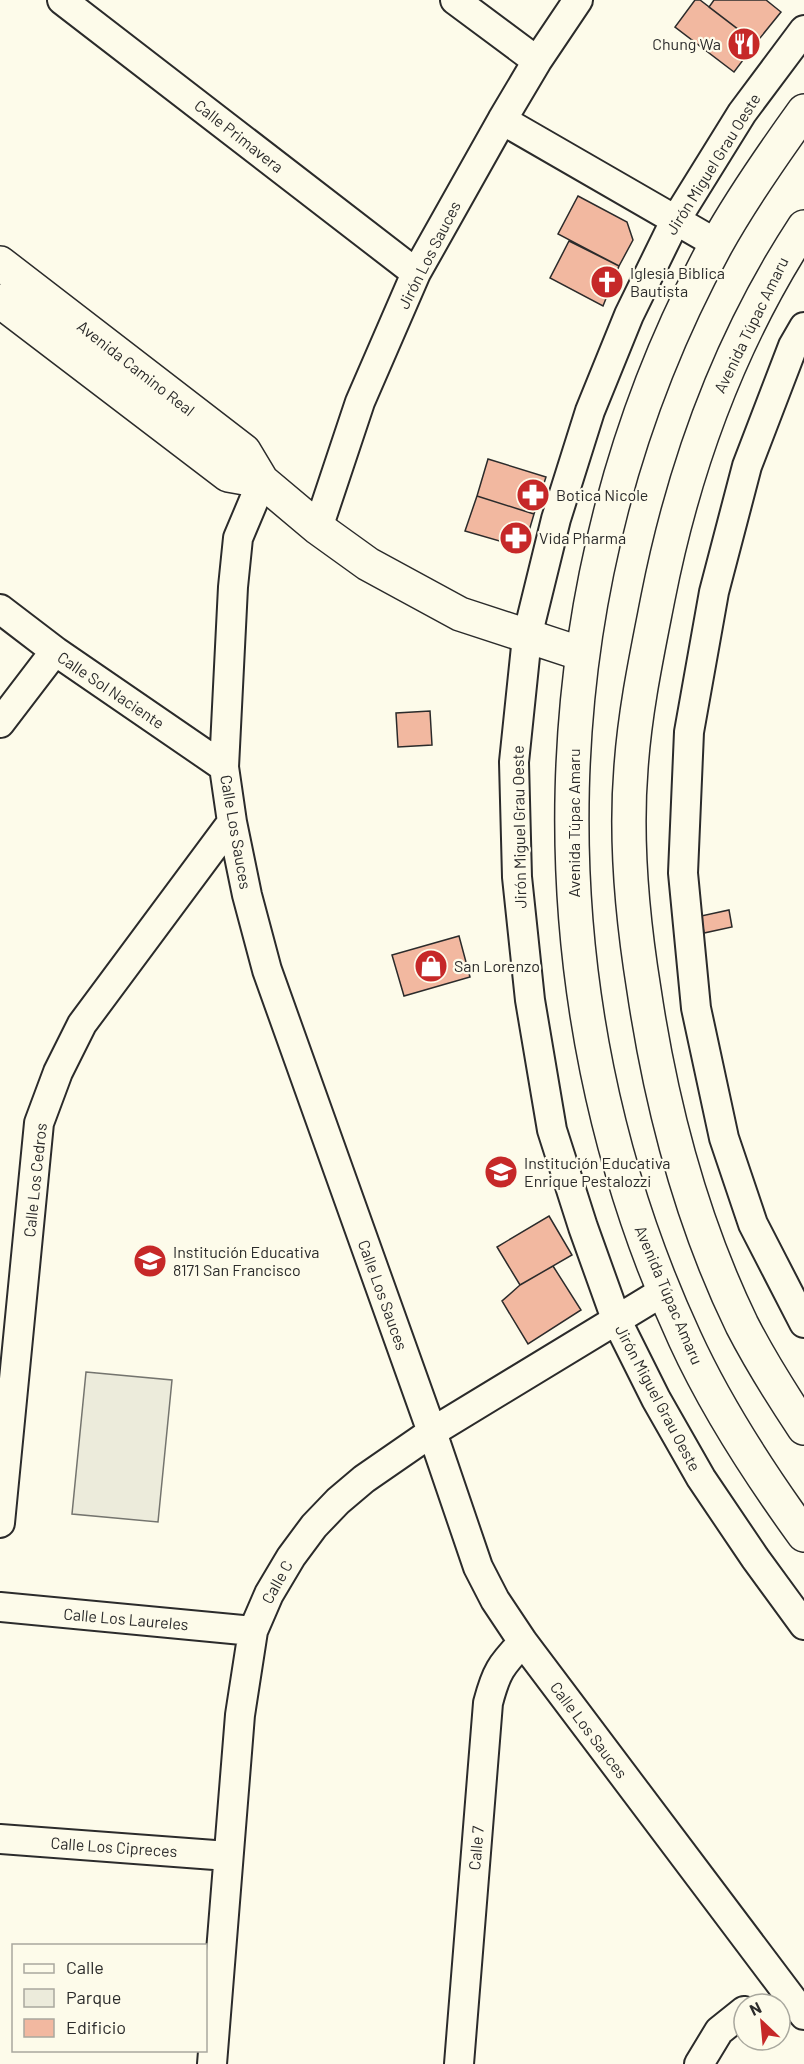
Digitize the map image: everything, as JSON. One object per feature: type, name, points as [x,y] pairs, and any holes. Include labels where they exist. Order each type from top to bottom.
[{"type":"main road","name":"Avenida Túpac Amaru","points":[[804,111],[765,165],[717,244],[692,292],[660,364],[631,441],[596,573],[582,654],[573,750],[571,824],[573,900],[580,977],[594,1063],[634,1213],[685,1341],[724,1415],[771,1490],[804,1535]]},
{"type":"main road","name":"Avenida Túpac Amaru","points":[[804,227],[793,252],[733,354],[705,424],[683,491],[663,575],[636,719],[631,770],[629,841],[631,899],[652,1042],[665,1103],[685,1175],[715,1263],[743,1327],[804,1428]]},
{"type":"main road","name":"Avenida Camino Real","points":[[0,263],[244,451],[262,481],[318,528],[368,564],[460,614],[582,654]]},
{"type":"main road","name":"Avenida Camino Real","points":[[0,301],[228,475],[262,481]]},
{"type":"street","name":"Calle Primavera","points":[[62,0],[416,273]]},
{"type":"street","points":[[455,0],[537,61]]},
{"type":"street","name":"Jirón Los Sauces","points":[[318,528],[360,402],[416,273],[537,61],[578,0]]},
{"type":"street","name":"Jirón Miguel Grau Oeste","points":[[804,30],[742,113],[675,221],[629,315],[590,411],[556,519],[527,637],[514,762],[517,877],[530,1000],[552,1130],[583,1227],[616,1319],[656,1399],[701,1478],[804,1625]]},
{"type":"street","points":[[502,120],[717,244]]},
{"type":"street","points":[[804,327],[793,346],[747,466],[714,592],[689,732],[683,873],[696,1008],[724,1138],[753,1224],[804,1323]]},
{"type":"street","name":"Calle Los Sauces","points":[[262,481],[238,538],[233,587],[224,767],[232,822],[247,895],[267,970],[478,1567],[495,1600],[523,1642],[804,2015]]},
{"type":"street","name":"Calle Sol Naciente","points":[[0,609],[55,651],[224,767]]},
{"type":"street","points":[[0,723],[55,651]]},
{"type":"street","name":"Calle Los Cedros","points":[[0,1523],[39,1123],[58,1072],[82,1024],[232,822]]},
{"type":"street","name":"Calle C","points":[[212,2064],[240,1715],[253,1631],[269,1594],[291,1557],[314,1526],[364,1479],[432,1432],[664,1291]]},
{"type":"street","name":"Calle Los Laureles","points":[[0,1606],[253,1631]]},
{"type":"street","name":"Calle 7","points":[[459,2064],[488,1703],[494,1678],[523,1642]]},
{"type":"street","name":"Calle Los Cipreces","points":[[0,1839],[228,1856]]},
{"type":"street","points":[[768,1992],[780,1983]]},
{"type":"street","points":[[699,2064],[719,2031],[732,2021]]},
{"type":"green space","points":[[86,1372],[172,1380],[158,1522],[72,1514]]},
{"type":"building","points":[[695,0],[700,0],[756,43],[734,72],[675,27]]},
{"type":"building","points":[[714,0],[766,0],[781,12],[756,43],[709,7]]},
{"type":"building","points":[[578,196],[627,222],[633,240],[619,266],[558,234]]},
{"type":"building","points":[[569,241],[619,266],[603,306],[550,278]]},
{"type":"building","points":[[488,459],[546,477],[534,514],[477,496]]},
{"type":"building","points":[[477,496],[534,514],[524,548],[465,531]]},
{"type":"building","points":[[430,711],[432,745],[398,747],[396,713]]},
{"type":"building","points":[[729,910],[732,927],[704,933],[701,916]]},
{"type":"building","name":"San Lorenzo","points":[[459,936],[470,977],[404,996],[392,955]]},
{"type":"building","points":[[549,1216],[572,1255],[520,1285],[497,1247]]},
{"type":"building","points":[[553,1266],[581,1310],[528,1344],[502,1301],[520,1285]]},
{"type":"place","name":"Chung Wa","points":[[744,44]]},
{"type":"place","name":"Iglesia Biblica Bautista","points":[[607,282]]},
{"type":"place","name":"Botica Nicole","points":[[533,495]]},
{"type":"place","name":"Vida Pharma","points":[[516,538]]},
{"type":"place","name":"San Lorenzo","points":[[431,966]]},
{"type":"place","name":"Institución Educativa Enrique Pestalozzi","points":[[501,1172]]},
{"type":"place","name":"Institución Educativa 8171 San Francisco","points":[[150,1261]]}]
